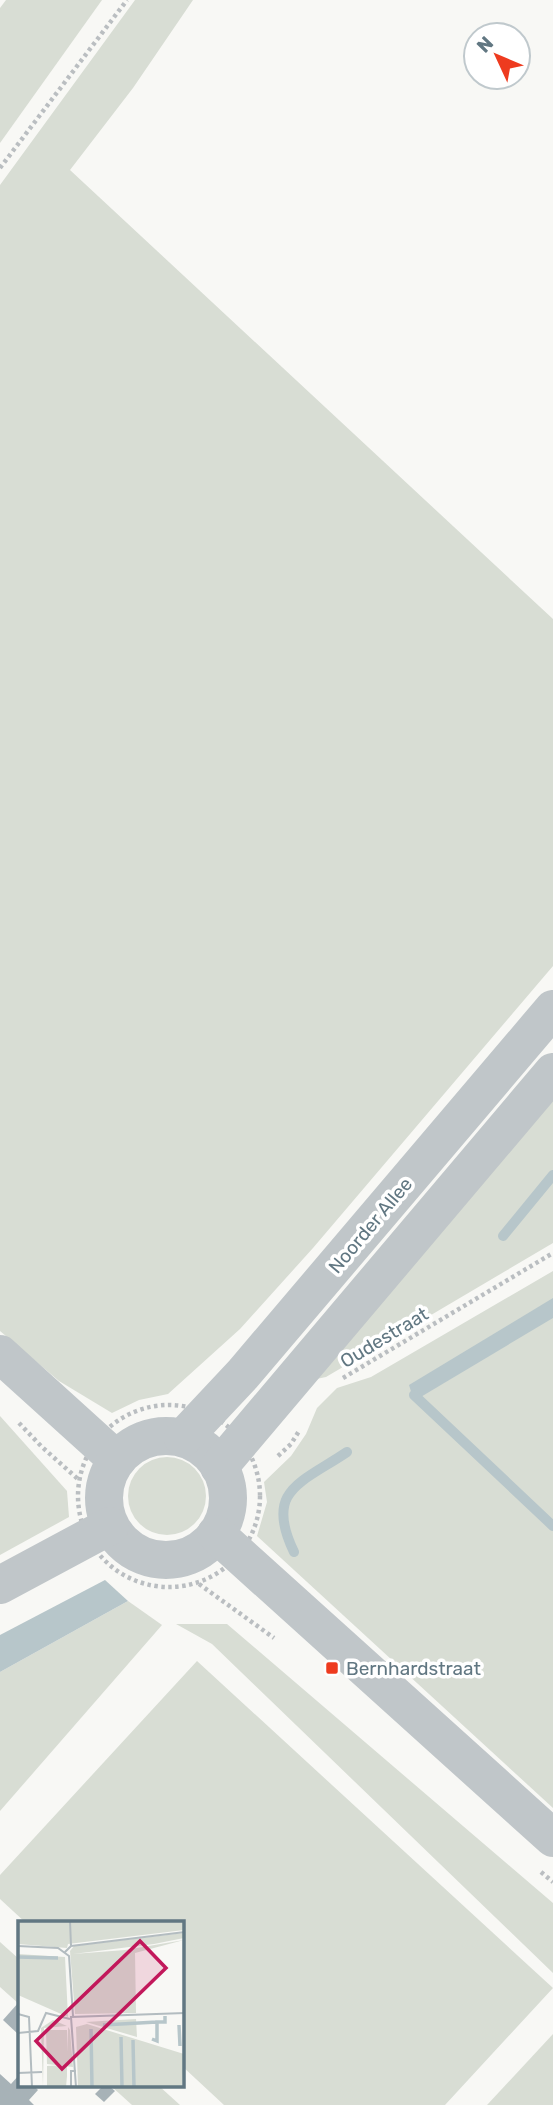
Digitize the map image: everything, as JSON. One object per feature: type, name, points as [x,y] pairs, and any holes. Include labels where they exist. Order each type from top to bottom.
[{"type":"street","name":"Noorder Allee","points":[[183,1438],[243,1374],[553,1009]]},
{"type":"street","points":[[219,1466],[553,1072]]},
{"type":"street","points":[[0,1354],[117,1460]]},
{"type":"street","points":[[0,1585],[99,1532],[117,1537],[131,1550],[149,1558],[167,1560],[187,1557],[203,1547],[216,1534],[224,1518],[228,1500],[226,1483],[219,1466],[207,1452],[183,1438],[155,1437],[136,1444],[117,1460],[104,1487],[99,1532]]},
{"type":"street","points":[[216,1534],[553,1838]]},
{"type":"path","points":[[0,168],[127,0]]},
{"type":"path","name":"Oudestraat","points":[[332,1385],[364,1363],[553,1253]]},
{"type":"path","points":[[12,1416],[79,1480]]},
{"type":"path","points":[[274,1460],[302,1427]]},
{"type":"path","points":[[258,1475],[266,1467]]},
{"type":"path","points":[[99,1532],[108,1564],[137,1582],[160,1588],[198,1583]]},
{"type":"shaded area","points":[[6,0],[102,0],[0,143],[0,8]]},
{"type":"shaded area","points":[[135,0],[193,0],[133,88],[70,170],[553,619],[553,966],[313,1248],[240,1329],[168,1394],[139,1400],[112,1413],[59,1381],[0,1331],[0,185]]},
{"type":"shaded area","points":[[553,1087],[553,1243],[326,1377],[302,1382]]},
{"type":"shaded area","points":[[553,1271],[553,1808],[257,1536],[267,1502],[264,1482],[291,1456],[306,1434],[317,1408],[337,1388],[371,1377]]},
{"type":"shaded area","points":[[553,1298],[553,1318],[414,1401],[409,1385]]},
{"type":"shaded area","points":[[0,1416],[67,1491],[69,1517],[0,1555]]},
{"type":"shaded area","points":[[167,1457],[182,1460],[194,1469],[203,1481],[206,1496],[203,1511],[194,1523],[182,1532],[167,1535],[152,1532],[140,1523],[131,1511],[128,1496],[131,1481],[140,1469],[152,1460]]},
{"type":"shaded area","points":[[105,1580],[128,1601],[0,1672],[0,1635]]},
{"type":"shaded area","points":[[128,1601],[162,1625],[0,1811],[0,1672]]},
{"type":"shaded area","points":[[176,1624],[227,1624],[553,1903],[553,1973],[212,1644]]},
{"type":"shaded area","points":[[197,1661],[553,1988],[445,2105],[224,2105],[184,2068],[184,1921],[24,1921],[0,1899],[0,1875]]},
{"type":"shaded area","points":[[0,1942],[18,1958],[18,2003],[0,1987]]},
{"type":"shaded area","points":[[553,2034],[553,2105],[487,2105]]},
{"type":"shaded area","points":[[113,2088],[161,2088],[180,2105],[132,2105]]},
{"type":"building","points":[[18,2003],[18,2034],[3,2020]]},
{"type":"building","points":[[0,2074],[11,2084],[18,2076],[18,2088],[38,2090],[29,2100],[34,2105],[0,2105]]},
{"type":"building","points":[[101,2088],[111,2088],[115,2091],[104,2102],[95,2094]]},
{"type":"waterway","points":[[503,1236],[553,1175]]},
{"type":"waterway","points":[[414,1395],[553,1526]]},
{"type":"waterway","points":[[294,1552],[283,1515],[285,1501],[302,1481],[347,1452]]},
{"type":"place","name":"Bernhardstraat","points":[[332,1668]]}]
